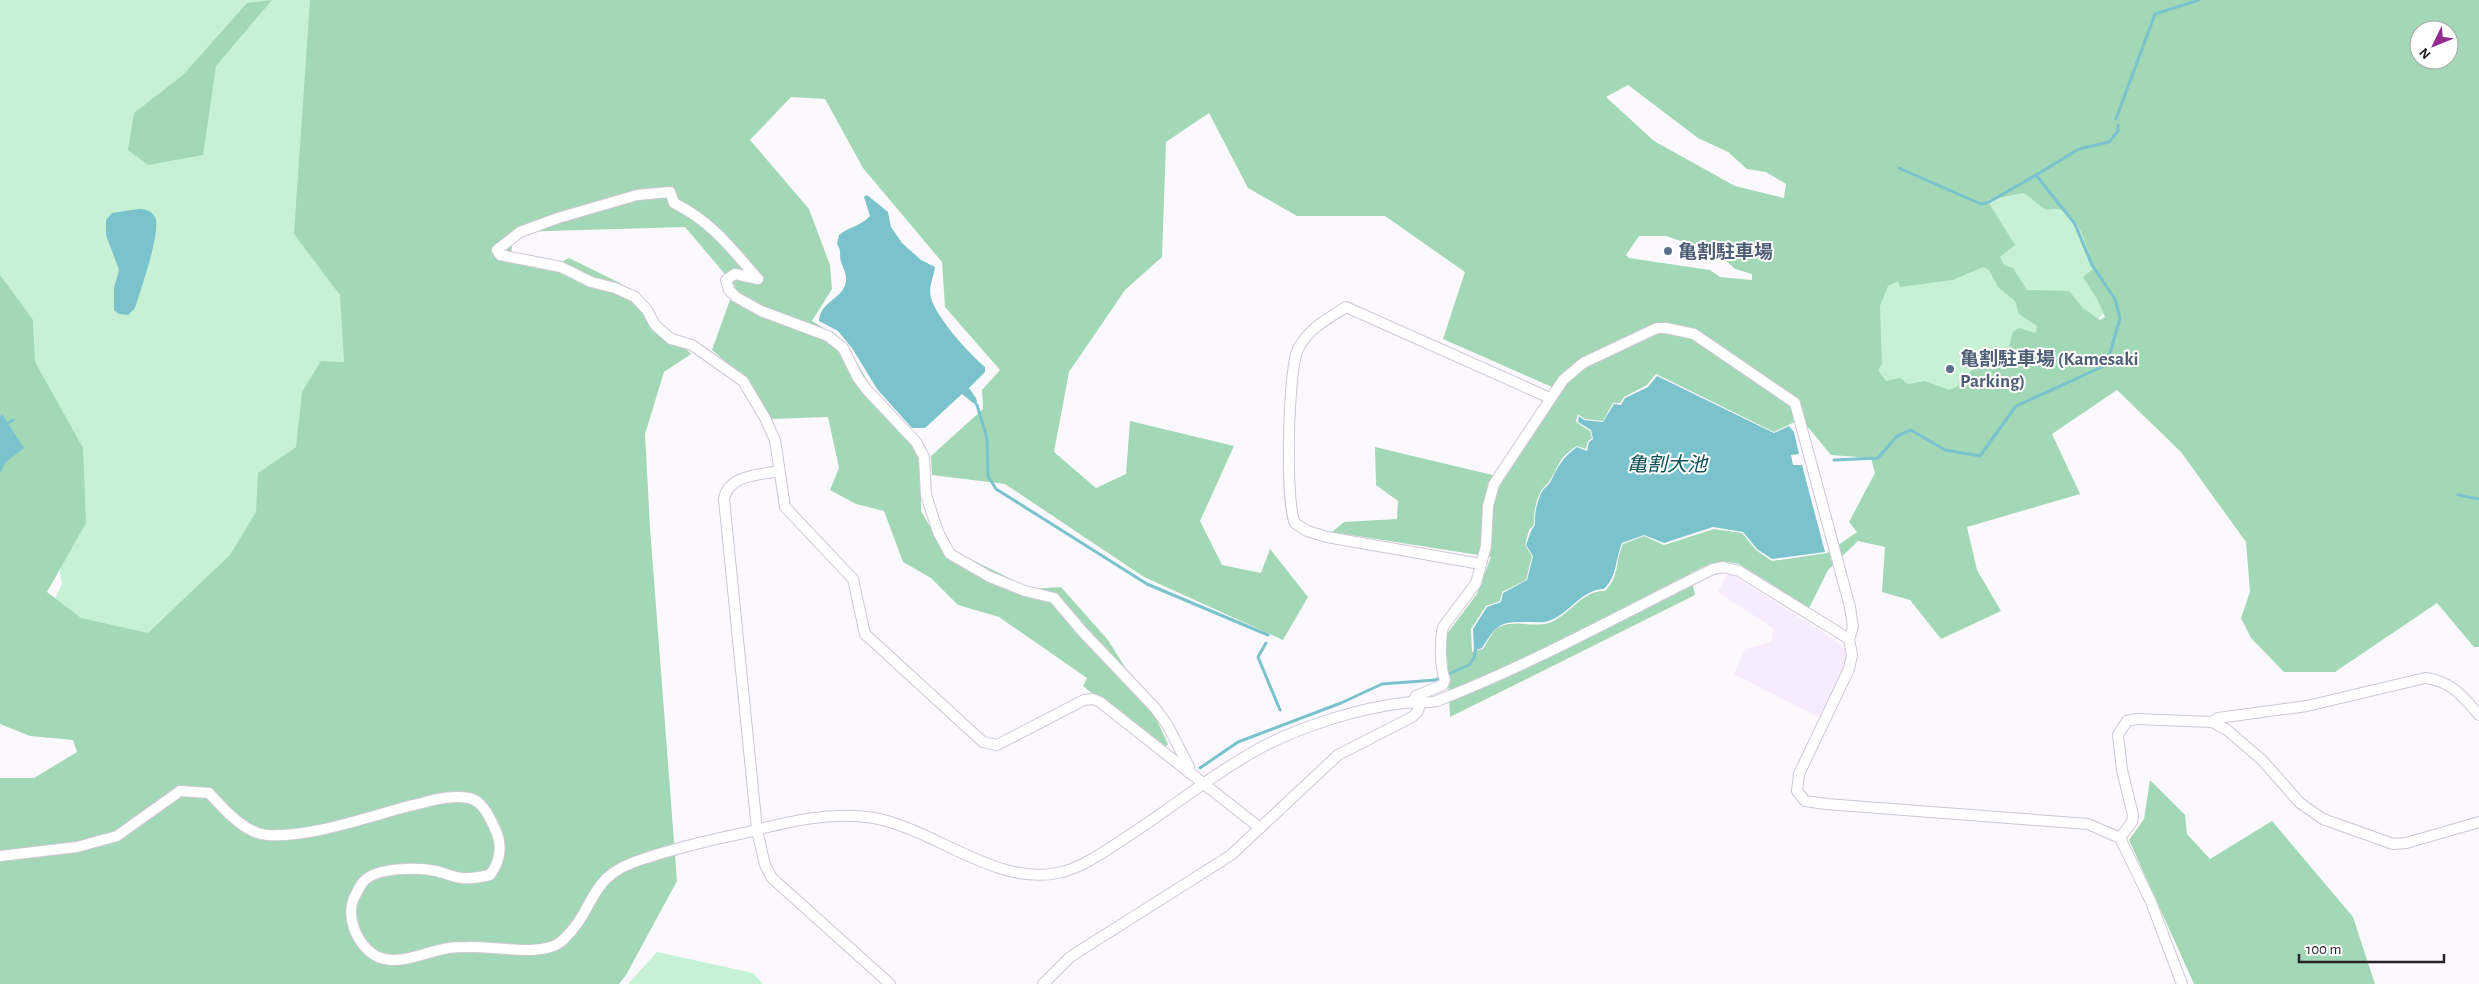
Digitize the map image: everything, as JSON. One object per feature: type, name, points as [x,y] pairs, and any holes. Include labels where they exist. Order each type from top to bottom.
[{"type":"street","points":[[1188,772],[1189,767],[1175,737],[1155,708],[1082,631],[1054,598],[1025,591],[990,577],[950,554],[938,532],[926,494],[924,457],[916,442],[867,390],[858,378],[843,348],[828,336],[761,311],[736,297],[729,290],[726,280],[735,274],[758,279],[719,233],[695,214],[674,203],[670,192],[637,195],[558,218],[520,232],[498,250],[500,255],[561,267],[591,282],[615,288],[635,296],[647,310],[655,325],[671,339],[692,345],[743,381],[765,418],[775,440],[783,502],[788,512],[853,579],[865,634],[983,742],[997,746],[1084,700],[1093,699],[1100,702],[1188,772],[1260,828]]},
{"type":"street","points":[[1481,564],[1328,537],[1307,531],[1295,523],[1290,506],[1290,436],[1292,370],[1297,350],[1310,331],[1346,307],[1550,398]]},
{"type":"street","points":[[1043,984],[1070,957],[1231,855],[1338,754],[1412,718],[1418,711],[1416,696],[1443,684],[1441,634],[1443,627],[1476,583],[1486,546],[1489,498],[1494,484],[1550,398],[1563,380],[1583,363],[1657,328],[1666,328],[1694,334],[1795,403],[1850,607],[1853,627],[1849,639],[1852,655],[1849,669],[1799,774],[1797,791],[1805,801],[2088,824],[2120,838],[2151,902],[2182,984]]},
{"type":"street","points":[[779,471],[732,482],[726,490],[724,499],[757,830],[765,865],[772,878],[890,984]]},
{"type":"street","points":[[0,856],[77,847],[117,836],[180,791],[209,793],[229,814],[246,826],[265,834],[295,834],[441,798],[471,798],[487,811],[497,833],[500,854],[497,866],[490,875],[465,879],[433,870],[408,868],[376,874],[364,880],[352,901],[352,922],[358,938],[371,953],[382,958],[396,960],[450,948],[492,946],[534,951],[547,950],[562,942],[576,925],[602,882],[611,874],[639,860],[790,821],[840,815],[870,818],[900,825],[995,866],[1020,872],[1058,873],[1102,853],[1204,784],[1263,747],[1298,730],[1327,720],[1405,702],[1437,701],[1563,647],[1633,608],[1713,569],[1723,567],[1739,571],[1849,639]]},
{"type":"street","points":[[2212,722],[2218,718],[2258,711],[2307,706],[2425,678],[2439,680],[2452,686],[2479,715]]},
{"type":"street","points":[[2120,838],[2132,822],[2133,815],[2121,761],[2118,735],[2122,726],[2127,721],[2137,719],[2212,722],[2227,730],[2262,760],[2300,803],[2323,819],[2394,844],[2406,843],[2479,822]]},
{"type":"shaded area","points":[[1728,572],[1836,641],[1849,655],[1845,669],[1820,718],[1734,674],[1745,649],[1771,642],[1773,628],[1718,592]]},
{"type":"green space","points":[[0,0],[399,0],[432,645],[31,649],[62,584],[56,549],[0,416]]},
{"type":"green space","points":[[272,0],[216,66],[203,155],[148,165],[128,150],[134,113],[183,75],[247,3]]},
{"type":"green space","points":[[310,0],[2479,0],[2479,647],[2474,647],[2437,603],[2335,672],[2284,672],[2251,638],[2241,618],[2250,592],[2246,542],[2181,452],[2117,390],[2052,434],[2080,494],[1967,527],[1977,570],[2001,611],[1941,639],[1910,600],[1882,592],[1885,547],[1858,541],[1828,570],[1809,608],[1739,564],[1726,562],[1714,564],[1690,573],[1695,595],[1450,717],[1446,635],[1477,594],[1491,557],[1332,532],[1344,522],[1397,519],[1398,501],[1376,485],[1375,447],[1505,478],[1561,391],[1443,339],[1465,272],[1385,216],[1297,216],[1248,188],[1209,113],[1166,142],[1162,257],[1125,290],[1069,372],[1054,452],[1096,488],[1126,474],[1130,421],[1234,446],[1200,521],[1222,565],[1261,573],[1270,549],[1308,597],[1283,640],[1144,577],[1005,484],[932,475],[931,456],[983,409],[982,390],[1000,370],[945,307],[942,262],[863,168],[825,99],[791,97],[750,140],[809,209],[830,265],[832,289],[812,321],[837,336],[856,361],[872,389],[922,444],[921,511],[948,558],[958,553],[1032,589],[1061,587],[1108,640],[1153,712],[1168,744],[1164,749],[1083,686],[1087,678],[999,617],[958,605],[931,578],[903,562],[884,511],[856,504],[830,490],[839,468],[828,417],[772,419],[749,382],[712,350],[735,286],[685,227],[514,232],[510,261],[550,268],[569,258],[622,284],[691,354],[664,372],[645,434],[650,528],[677,881],[626,975],[619,984],[0,984],[0,778],[34,778],[77,752],[73,740],[30,736],[0,724],[0,275],[33,320],[35,362],[83,448],[86,523],[47,592],[81,618],[148,633],[230,555],[256,512],[258,473],[296,447],[302,392],[321,361],[344,362],[340,295],[294,234]],"holes":[[[1628,85],[1698,138],[1728,152],[1747,169],[1766,172],[1786,184],[1784,198],[1735,186],[1654,141],[1606,97]],[[2024,193],[2046,210],[2057,209],[2066,212],[2073,218],[2079,227],[2094,268],[2083,277],[2097,299],[2105,317],[2100,320],[2083,308],[2069,291],[2027,290],[2013,268],[2004,265],[2000,257],[2015,245],[1987,200]],[[1639,236],[1666,236],[1719,254],[1735,269],[1752,274],[1752,280],[1720,277],[1710,270],[1629,258],[1626,255]],[[1983,267],[1989,270],[1998,287],[2015,301],[2019,314],[2037,326],[2036,333],[2019,328],[2013,332],[2009,347],[1962,377],[1958,386],[1949,390],[1925,381],[1908,384],[1900,378],[1886,381],[1878,370],[1882,364],[1880,306],[1888,286],[1898,281],[1900,287],[1953,280]],[[1656,374],[1774,432],[1801,419],[1831,455],[1871,458],[1875,473],[1849,522],[1857,532],[1827,553],[1772,561],[1756,550],[1742,533],[1714,529],[1664,545],[1644,536],[1623,544],[1613,580],[1605,591],[1589,595],[1556,620],[1549,623],[1537,625],[1511,624],[1499,627],[1492,634],[1483,649],[1472,652],[1471,629],[1486,606],[1500,601],[1502,592],[1526,580],[1532,556],[1525,545],[1529,530],[1534,525],[1535,508],[1541,491],[1549,482],[1565,455],[1577,446],[1586,449],[1588,441],[1592,438],[1590,431],[1576,422],[1578,414],[1585,419],[1603,421],[1613,403],[1620,403],[1624,397],[1647,385]]]},
{"type":"green space","points":[[2043,160],[2112,249],[2105,312],[2082,334],[1880,429],[1808,274]]},
{"type":"green space","points":[[2150,780],[2185,815],[2187,834],[2210,859],[2272,821],[2353,917],[2375,984],[2194,984],[2129,840],[2144,819]]},
{"type":"green space","points":[[657,952],[753,973],[763,984],[628,984]]},
{"type":"water","points":[[867,195],[888,212],[891,227],[902,243],[921,260],[935,267],[930,290],[934,306],[954,335],[985,367],[985,372],[969,388],[976,398],[978,407],[962,394],[925,428],[912,428],[877,389],[852,348],[838,331],[819,321],[823,309],[841,292],[846,281],[837,244],[839,235],[870,216],[864,197]]},
{"type":"water","points":[[138,209],[148,210],[155,217],[156,234],[150,261],[135,308],[128,315],[119,314],[114,310],[114,288],[119,270],[106,235],[106,220],[112,213]]},
{"type":"water","name":"亀割大池","points":[[1657,376],[1774,433],[1789,426],[1794,432],[1799,454],[1791,455],[1793,465],[1802,465],[1825,552],[1772,559],[1757,549],[1743,532],[1713,527],[1664,543],[1644,535],[1622,543],[1614,573],[1609,584],[1604,589],[1588,593],[1555,618],[1548,621],[1514,622],[1502,625],[1497,628],[1482,648],[1474,651],[1473,629],[1487,607],[1501,602],[1503,593],[1527,580],[1533,556],[1526,545],[1535,525],[1536,508],[1541,494],[1564,458],[1577,447],[1587,451],[1589,442],[1593,439],[1591,430],[1578,422],[1579,416],[1584,420],[1603,422],[1614,404],[1621,405],[1625,398],[1648,387]]},
{"type":"water","points":[[2,414],[24,448],[6,462],[0,473],[0,417]]},
{"type":"waterway","points":[[2116,119],[2155,14],[2199,0]]},
{"type":"waterway","points":[[1834,460],[1878,458],[1897,436],[1911,430],[1945,450],[1980,456],[2016,406],[2102,367],[2108,360],[2120,318],[2115,299],[2092,265],[2075,224],[2036,175],[2079,149],[2109,142],[2118,131],[2118,125]]},
{"type":"waterway","points":[[1899,168],[1981,204],[1989,202],[2036,175]]},
{"type":"waterway","points":[[977,405],[987,438],[988,476],[996,489],[1147,584],[1268,635]]},
{"type":"waterway","points":[[0,428],[13,420]]},
{"type":"waterway","points":[[2458,495],[2479,499]]},
{"type":"waterway","points":[[1266,643],[1258,657],[1280,710]]},
{"type":"waterway","points":[[1200,768],[1238,742],[1341,703],[1382,684],[1435,680],[1469,665],[1474,658],[1476,647]]},
{"type":"place","name":"亀割駐車場","points":[[1668,251]]},
{"type":"place","name":"亀割駐車場 (Kamesaki Parking)","points":[[1950,369]]}]
